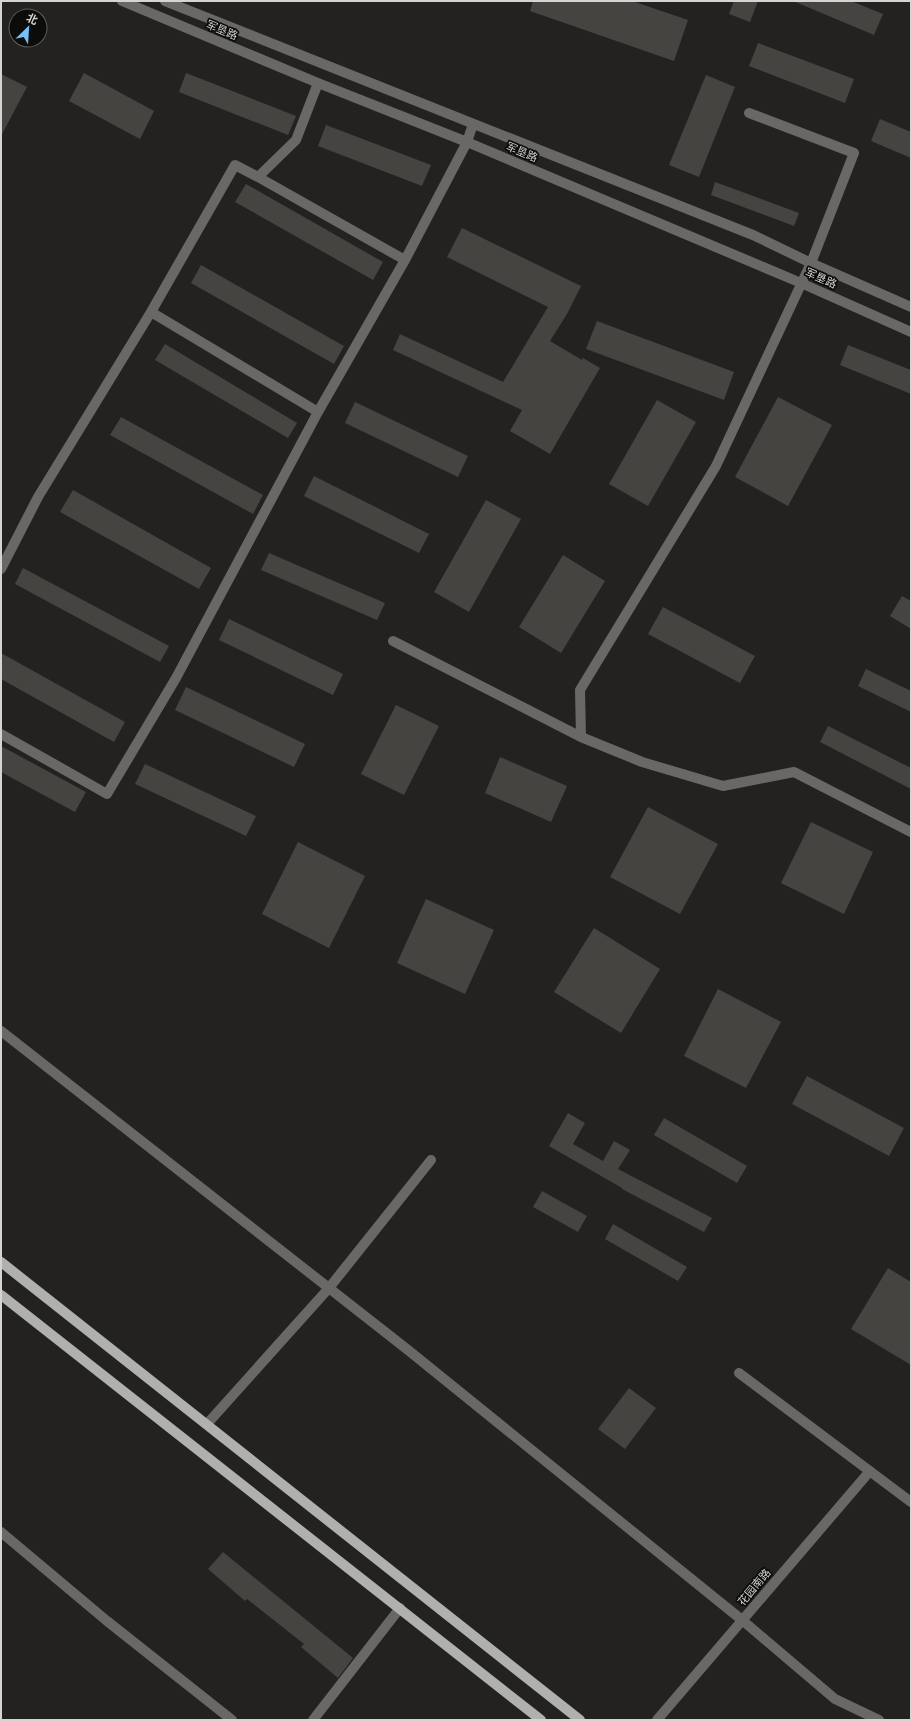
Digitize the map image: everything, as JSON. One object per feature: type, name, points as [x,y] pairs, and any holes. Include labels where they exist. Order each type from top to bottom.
[{"type":"main road","points":[[1,1262],[580,1720]]},
{"type":"main road","points":[[1,1295],[541,1720]]},
{"type":"street","name":"军垦路","points":[[122,1],[318,83],[467,142],[801,283],[911,332]]},
{"type":"street","name":"军垦路","points":[[165,1],[752,235],[911,307]]},
{"type":"street","points":[[258,178],[296,140],[318,83]]},
{"type":"street","points":[[581,737],[580,690],[716,466],[811,263],[854,153],[749,113]]},
{"type":"street","points":[[1,734],[107,794],[176,678],[318,412],[405,260],[467,142],[473,124]]},
{"type":"street","points":[[1,569],[38,497],[151,312],[235,165],[405,260]]},
{"type":"street","points":[[151,312],[318,412]]},
{"type":"street","points":[[393,640],[581,737],[642,762],[723,786],[794,772],[911,832]]},
{"type":"street","points":[[1,1031],[408,1350],[742,1620],[835,1699],[879,1720]]},
{"type":"street","points":[[207,1424],[330,1288],[431,1160]]},
{"type":"street","points":[[739,1373],[911,1502]]},
{"type":"street","name":"花园南路","points":[[657,1720],[870,1471]]},
{"type":"street","points":[[1,1532],[107,1621],[232,1720]]},
{"type":"street","points":[[313,1720],[400,1608]]},
{"type":"building","points":[[533,1],[632,1],[688,20],[674,61],[530,11]]},
{"type":"building","points":[[734,1],[758,1],[750,22],[729,14]]},
{"type":"building","points":[[793,1],[851,1],[883,14],[874,35]]},
{"type":"building","points":[[758,43],[854,79],[845,103],[749,66]]},
{"type":"building","points":[[84,73],[154,111],[140,139],[69,101]]},
{"type":"building","points":[[186,73],[296,116],[288,135],[179,92]]},
{"type":"building","points":[[1,74],[27,87],[1,136]]},
{"type":"building","points":[[706,75],[735,87],[699,177],[669,165]]},
{"type":"building","points":[[880,119],[911,132],[911,158],[871,141]]},
{"type":"building","points":[[326,125],[431,165],[422,186],[318,146]]},
{"type":"building","points":[[715,182],[799,213],[794,226],[711,195]]},
{"type":"building","points":[[246,184],[383,262],[373,280],[235,202]]},
{"type":"building","points":[[462,228],[581,286],[567,314],[550,341],[582,360],[583,358],[600,368],[550,454],[510,431],[522,410],[393,350],[400,334],[503,382],[548,307],[447,257]]},
{"type":"building","points":[[201,265],[344,346],[334,364],[191,283]]},
{"type":"building","points":[[597,321],[734,372],[724,400],[586,349]]},
{"type":"building","points":[[165,344],[297,423],[288,438],[155,360]]},
{"type":"building","points":[[848,345],[911,370],[911,394],[840,365]]},
{"type":"building","points":[[778,397],[832,425],[788,506],[735,477]]},
{"type":"building","points":[[657,400],[696,422],[648,506],[609,484]]},
{"type":"building","points":[[355,402],[468,456],[458,477],[345,423]]},
{"type":"building","points":[[121,417],[263,495],[253,514],[110,435]]},
{"type":"building","points":[[314,476],[429,534],[419,553],[304,496]]},
{"type":"building","points":[[73,490],[211,568],[199,589],[60,512]]},
{"type":"building","points":[[486,500],[521,519],[469,612],[434,592]]},
{"type":"building","points":[[269,553],[385,603],[377,620],[261,570]]},
{"type":"building","points":[[563,555],[605,581],[561,653],[519,627]]},
{"type":"building","points":[[23,568],[169,646],[160,662],[15,584]]},
{"type":"building","points":[[902,596],[911,601],[911,629],[890,616]]},
{"type":"building","points":[[663,607],[755,656],[740,683],[648,634]]},
{"type":"building","points":[[229,619],[343,674],[333,695],[219,640]]},
{"type":"building","points":[[1,653],[125,722],[114,742],[1,679]]},
{"type":"building","points":[[866,669],[911,691],[911,712],[858,686]]},
{"type":"building","points":[[186,687],[305,744],[294,767],[175,710]]},
{"type":"building","points":[[396,705],[439,726],[404,795],[361,774]]},
{"type":"building","points":[[828,726],[911,768],[911,789],[820,742]]},
{"type":"building","points":[[1,746],[86,792],[75,812],[1,772]]},
{"type":"building","points":[[500,757],[567,786],[551,822],[485,793]]},
{"type":"building","points":[[145,764],[256,816],[246,836],[135,784]]},
{"type":"building","points":[[648,807],[718,844],[680,914],[610,877]]},
{"type":"building","points":[[811,822],[873,852],[844,914],[781,883]]},
{"type":"building","points":[[298,842],[365,876],[329,948],[262,914]]},
{"type":"building","points":[[426,899],[494,930],[465,994],[397,963]]},
{"type":"building","points":[[594,928],[660,969],[621,1033],[554,992]]},
{"type":"building","points":[[718,989],[781,1022],[746,1088],[684,1056]]},
{"type":"building","points":[[807,1076],[904,1128],[889,1156],[792,1104]]},
{"type":"building","points":[[568,1113],[585,1123],[573,1144],[603,1161],[614,1141],[630,1150],[618,1169],[712,1218],[704,1232],[622,1189],[549,1146]]},
{"type":"building","points":[[664,1118],[747,1166],[737,1183],[654,1135]]},
{"type":"building","points":[[542,1191],[587,1216],[578,1232],[533,1207]]},
{"type":"building","points":[[613,1224],[687,1267],[678,1281],[605,1239]]},
{"type":"building","points":[[888,1268],[911,1282],[911,1365],[851,1329]]},
{"type":"building","points":[[629,1388],[656,1408],[625,1449],[598,1429]]},
{"type":"building","points":[[223,1552],[353,1658],[338,1678],[301,1647],[304,1644],[247,1599],[245,1601],[208,1569]]}]
